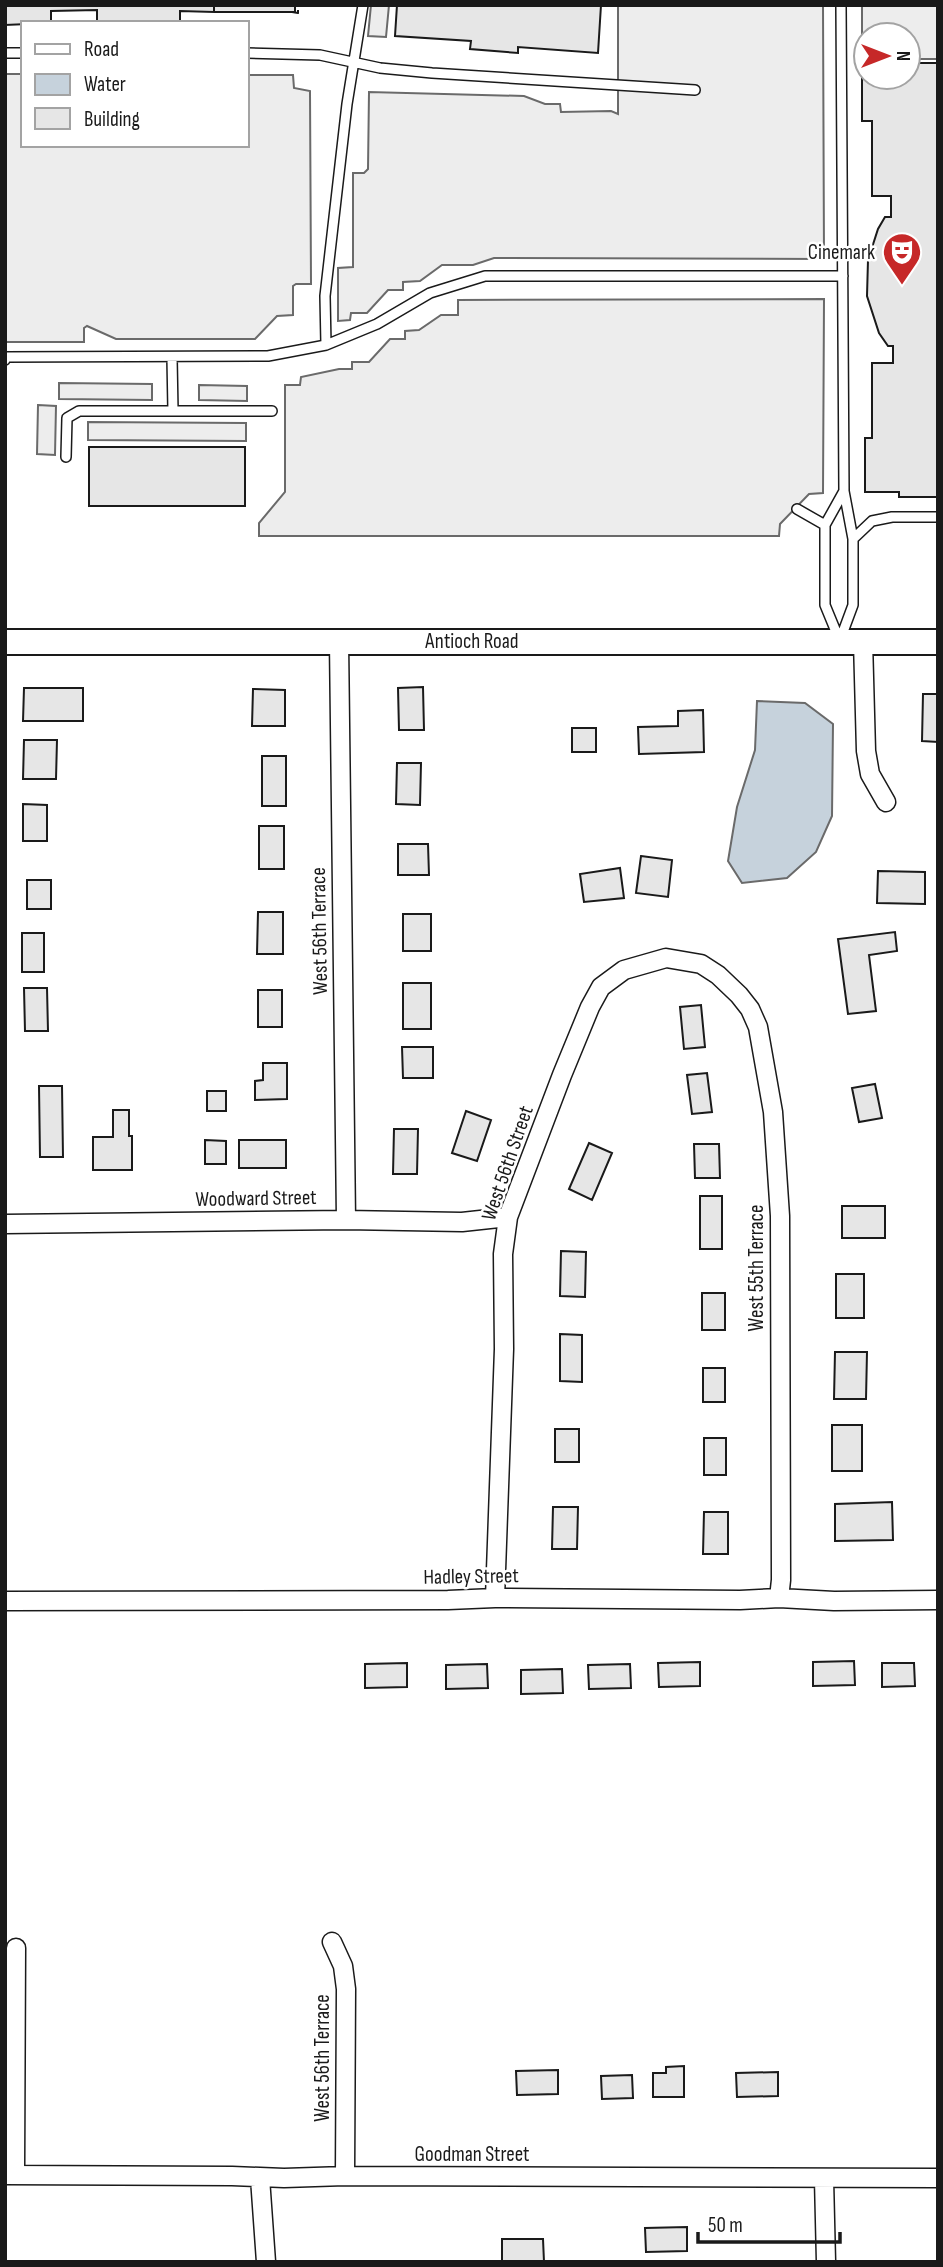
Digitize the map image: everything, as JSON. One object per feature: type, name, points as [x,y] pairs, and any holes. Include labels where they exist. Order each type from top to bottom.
[{"type":"main road","name":"Antioch Road","points":[[5,642],[938,642]]},
{"type":"street","points":[[851,640],[870,774],[886,802]]},
{"type":"street","name":"West 56th Terrace","points":[[339,641],[345,1220]]},
{"type":"street","name":"West 56th Street","points":[[495,1598],[504,1349],[503,1254],[508,1217],[567,1063],[601,987],[624,970],[666,958],[701,964]]},
{"type":"street","name":"West 55th Terrace","points":[[701,964],[718,975],[750,1009],[758,1027],[773,1112],[780,1216],[779,1598]]},
{"type":"street","name":"Woodward Street","points":[[5,1224],[345,1220],[462,1222],[508,1217]]},
{"type":"street","name":"Hadley Street","points":[[5,1601],[779,1598],[938,1601]]},
{"type":"street","name":"West 56th Terrace","points":[[332,1942],[343,1966],[345,1989],[345,2176]]},
{"type":"street","points":[[10,2175],[16,1948]]},
{"type":"street","name":"Goodman Street","points":[[10,2175],[260,2178],[938,2178]]},
{"type":"street","points":[[260,2178],[266,2262]]},
{"type":"street","points":[[824,2179],[826,2262]]},
{"type":"lane","points":[[326,345],[325,296],[345,117],[363,5]]},
{"type":"lane","points":[[842,5],[844,491],[853,539],[851,640]]},
{"type":"lane","points":[[248,53],[320,54],[380,68],[432,73],[695,90]]},
{"type":"lane","points":[[5,359],[268,356],[326,345],[377,324],[430,293],[485,276],[843,275]]},
{"type":"lane","points":[[172,358],[173,411]]},
{"type":"lane","points":[[66,457],[67,418],[79,411],[271,411]]},
{"type":"lane","points":[[844,491],[825,525],[825,605],[851,640]]},
{"type":"lane","points":[[797,509],[825,525]]},
{"type":"lane","points":[[853,539],[872,521],[892,517],[938,517]]},
{"type":"shaded area","points":[[371,5],[389,5],[386,37],[368,36]]},
{"type":"shaded area","points":[[618,5],[823,5],[824,259],[494,258],[473,265],[442,265],[420,281],[403,282],[403,290],[388,290],[367,313],[351,313],[350,320],[338,321],[338,268],[353,267],[353,173],[364,173],[368,169],[369,92],[524,96],[545,104],[560,104],[561,112],[611,111],[618,114]]},
{"type":"shaded area","points":[[862,5],[938,5],[938,59],[922,59],[922,21],[862,21]]},
{"type":"shaded area","points":[[5,74],[21,74],[21,147],[248,147],[248,75],[293,75],[294,88],[310,91],[311,284],[293,286],[293,315],[277,316],[255,339],[116,339],[87,326],[84,328],[84,342],[5,342]]},
{"type":"shaded area","points":[[824,299],[823,493],[809,494],[780,524],[779,536],[259,536],[259,523],[285,492],[285,385],[300,385],[301,377],[352,369],[352,362],[369,362],[390,339],[405,339],[405,331],[419,330],[441,315],[458,315],[458,300]]},
{"type":"shaded area","points":[[59,383],[152,384],[152,400],[59,399]]},
{"type":"shaded area","points":[[199,385],[247,386],[247,401],[199,400]]},
{"type":"shaded area","points":[[38,405],[56,406],[55,455],[37,454]]},
{"type":"shaded area","points":[[88,422],[246,423],[246,441],[88,440]]},
{"type":"water","points":[[757,701],[805,703],[833,724],[832,816],[816,852],[787,878],[742,883],[728,861],[737,807],[755,750]]},
{"type":"building","points":[[5,5],[214,5],[214,12],[180,11],[180,21],[97,21],[97,10],[51,11],[51,21],[21,21],[21,24],[5,25]]},
{"type":"building","points":[[214,5],[295,5],[295,12],[214,12]]},
{"type":"building","points":[[397,5],[601,5],[598,53],[518,47],[518,53],[470,49],[471,41],[395,36]]},
{"type":"building","name":"Cinemark","points":[[922,63],[938,63],[938,497],[899,497],[899,492],[865,492],[865,438],[872,438],[872,363],[893,363],[893,346],[888,346],[879,333],[867,296],[868,260],[878,229],[885,217],[891,217],[891,196],[872,196],[872,121],[862,121],[862,91],[922,91]]},
{"type":"building","points":[[89,447],[245,447],[245,506],[89,506]]},
{"type":"building","points":[[423,687],[424,730],[399,730],[398,688]]},
{"type":"building","points":[[24,688],[83,688],[83,721],[23,721]]},
{"type":"building","points":[[253,689],[285,690],[285,726],[252,726]]},
{"type":"building","points":[[923,694],[938,694],[938,742],[922,741]]},
{"type":"building","points":[[703,710],[704,752],[639,754],[638,727],[678,726],[678,711]]},
{"type":"building","points":[[572,728],[596,728],[596,752],[572,752]]},
{"type":"building","points":[[24,740],[57,740],[56,779],[23,779]]},
{"type":"building","points":[[262,756],[286,756],[286,806],[262,806]]},
{"type":"building","points":[[397,763],[421,763],[420,805],[396,804]]},
{"type":"building","points":[[23,804],[47,805],[47,841],[23,841]]},
{"type":"building","points":[[259,826],[284,826],[284,869],[259,869]]},
{"type":"building","points":[[398,844],[428,844],[429,875],[398,875]]},
{"type":"building","points":[[641,856],[672,860],[668,897],[636,893]]},
{"type":"building","points":[[620,868],[624,898],[584,902],[580,874]]},
{"type":"building","points":[[878,871],[925,872],[925,904],[877,903]]},
{"type":"building","points":[[27,880],[51,880],[51,909],[27,909]]},
{"type":"building","points":[[258,912],[283,912],[283,954],[257,954]]},
{"type":"building","points":[[403,914],[431,914],[431,951],[403,951]]},
{"type":"building","points":[[895,932],[897,951],[869,955],[876,1011],[848,1014],[838,939]]},
{"type":"building","points":[[22,933],[44,933],[44,972],[22,972]]},
{"type":"building","points":[[403,983],[431,983],[431,1029],[403,1029]]},
{"type":"building","points":[[24,988],[47,988],[48,1031],[25,1031]]},
{"type":"building","points":[[258,990],[282,990],[282,1027],[258,1027]]},
{"type":"building","points":[[701,1005],[705,1047],[684,1049],[680,1007]]},
{"type":"building","points":[[402,1047],[433,1047],[433,1078],[403,1078]]},
{"type":"building","points":[[263,1063],[287,1063],[287,1099],[255,1100],[255,1081],[263,1080]]},
{"type":"building","points":[[707,1073],[712,1112],[692,1114],[687,1075]]},
{"type":"building","points":[[875,1084],[882,1118],[859,1122],[852,1088]]},
{"type":"building","points":[[39,1086],[62,1086],[63,1157],[40,1157]]},
{"type":"building","points":[[207,1091],[226,1091],[226,1111],[207,1111]]},
{"type":"building","points":[[113,1110],[129,1110],[132,1170],[93,1170],[93,1137],[113,1137]]},
{"type":"building","points":[[466,1111],[491,1120],[477,1161],[452,1153]]},
{"type":"building","points":[[394,1129],[418,1129],[417,1174],[393,1174]]},
{"type":"building","points":[[205,1140],[226,1141],[226,1164],[205,1164]]},
{"type":"building","points":[[239,1140],[286,1140],[286,1168],[239,1168]]},
{"type":"building","points":[[589,1143],[612,1153],[592,1200],[569,1189]]},
{"type":"building","points":[[694,1144],[719,1144],[720,1178],[695,1178]]},
{"type":"building","points":[[700,1196],[722,1196],[722,1249],[700,1249]]},
{"type":"building","points":[[842,1206],[885,1206],[885,1238],[842,1238]]},
{"type":"building","points":[[561,1251],[586,1252],[585,1297],[560,1296]]},
{"type":"building","points":[[836,1274],[864,1274],[864,1318],[836,1318]]},
{"type":"building","points":[[702,1293],[725,1293],[725,1330],[702,1330]]},
{"type":"building","points":[[560,1334],[582,1335],[582,1382],[560,1381]]},
{"type":"building","points":[[835,1352],[867,1352],[866,1399],[834,1399]]},
{"type":"building","points":[[703,1368],[725,1368],[725,1402],[703,1402]]},
{"type":"building","points":[[832,1425],[862,1425],[862,1471],[832,1471]]},
{"type":"building","points":[[555,1429],[579,1429],[579,1462],[555,1462]]},
{"type":"building","points":[[704,1438],[726,1438],[726,1475],[704,1475]]},
{"type":"building","points":[[892,1502],[893,1540],[835,1541],[835,1504]]},
{"type":"building","points":[[553,1507],[578,1507],[577,1549],[552,1549]]},
{"type":"building","points":[[704,1512],[728,1512],[728,1554],[703,1554]]},
{"type":"building","points":[[854,1661],[855,1685],[813,1686],[813,1662]]},
{"type":"building","points":[[700,1662],[700,1686],[659,1687],[658,1663]]},
{"type":"building","points":[[407,1663],[407,1687],[365,1688],[365,1664]]},
{"type":"building","points":[[882,1663],[914,1663],[915,1686],[882,1687]]},
{"type":"building","points":[[487,1664],[488,1688],[446,1689],[446,1665]]},
{"type":"building","points":[[630,1664],[631,1688],[589,1689],[588,1665]]},
{"type":"building","points":[[562,1669],[563,1693],[521,1694],[521,1670]]},
{"type":"building","points":[[684,2066],[684,2097],[653,2097],[653,2073],[666,2073],[666,2067]]},
{"type":"building","points":[[558,2070],[558,2094],[517,2095],[516,2071]]},
{"type":"building","points":[[778,2072],[778,2096],[737,2097],[736,2073]]},
{"type":"building","points":[[632,2075],[633,2098],[602,2099],[601,2076]]},
{"type":"building","points":[[687,2227],[687,2251],[646,2252],[645,2228]]},
{"type":"building","points":[[502,2239],[543,2239],[544,2262],[502,2262]]},
{"type":"fence","points":[[292,12],[298,13],[298,5]]},
{"type":"place","name":"Cinemark","points":[[902,286]]}]
